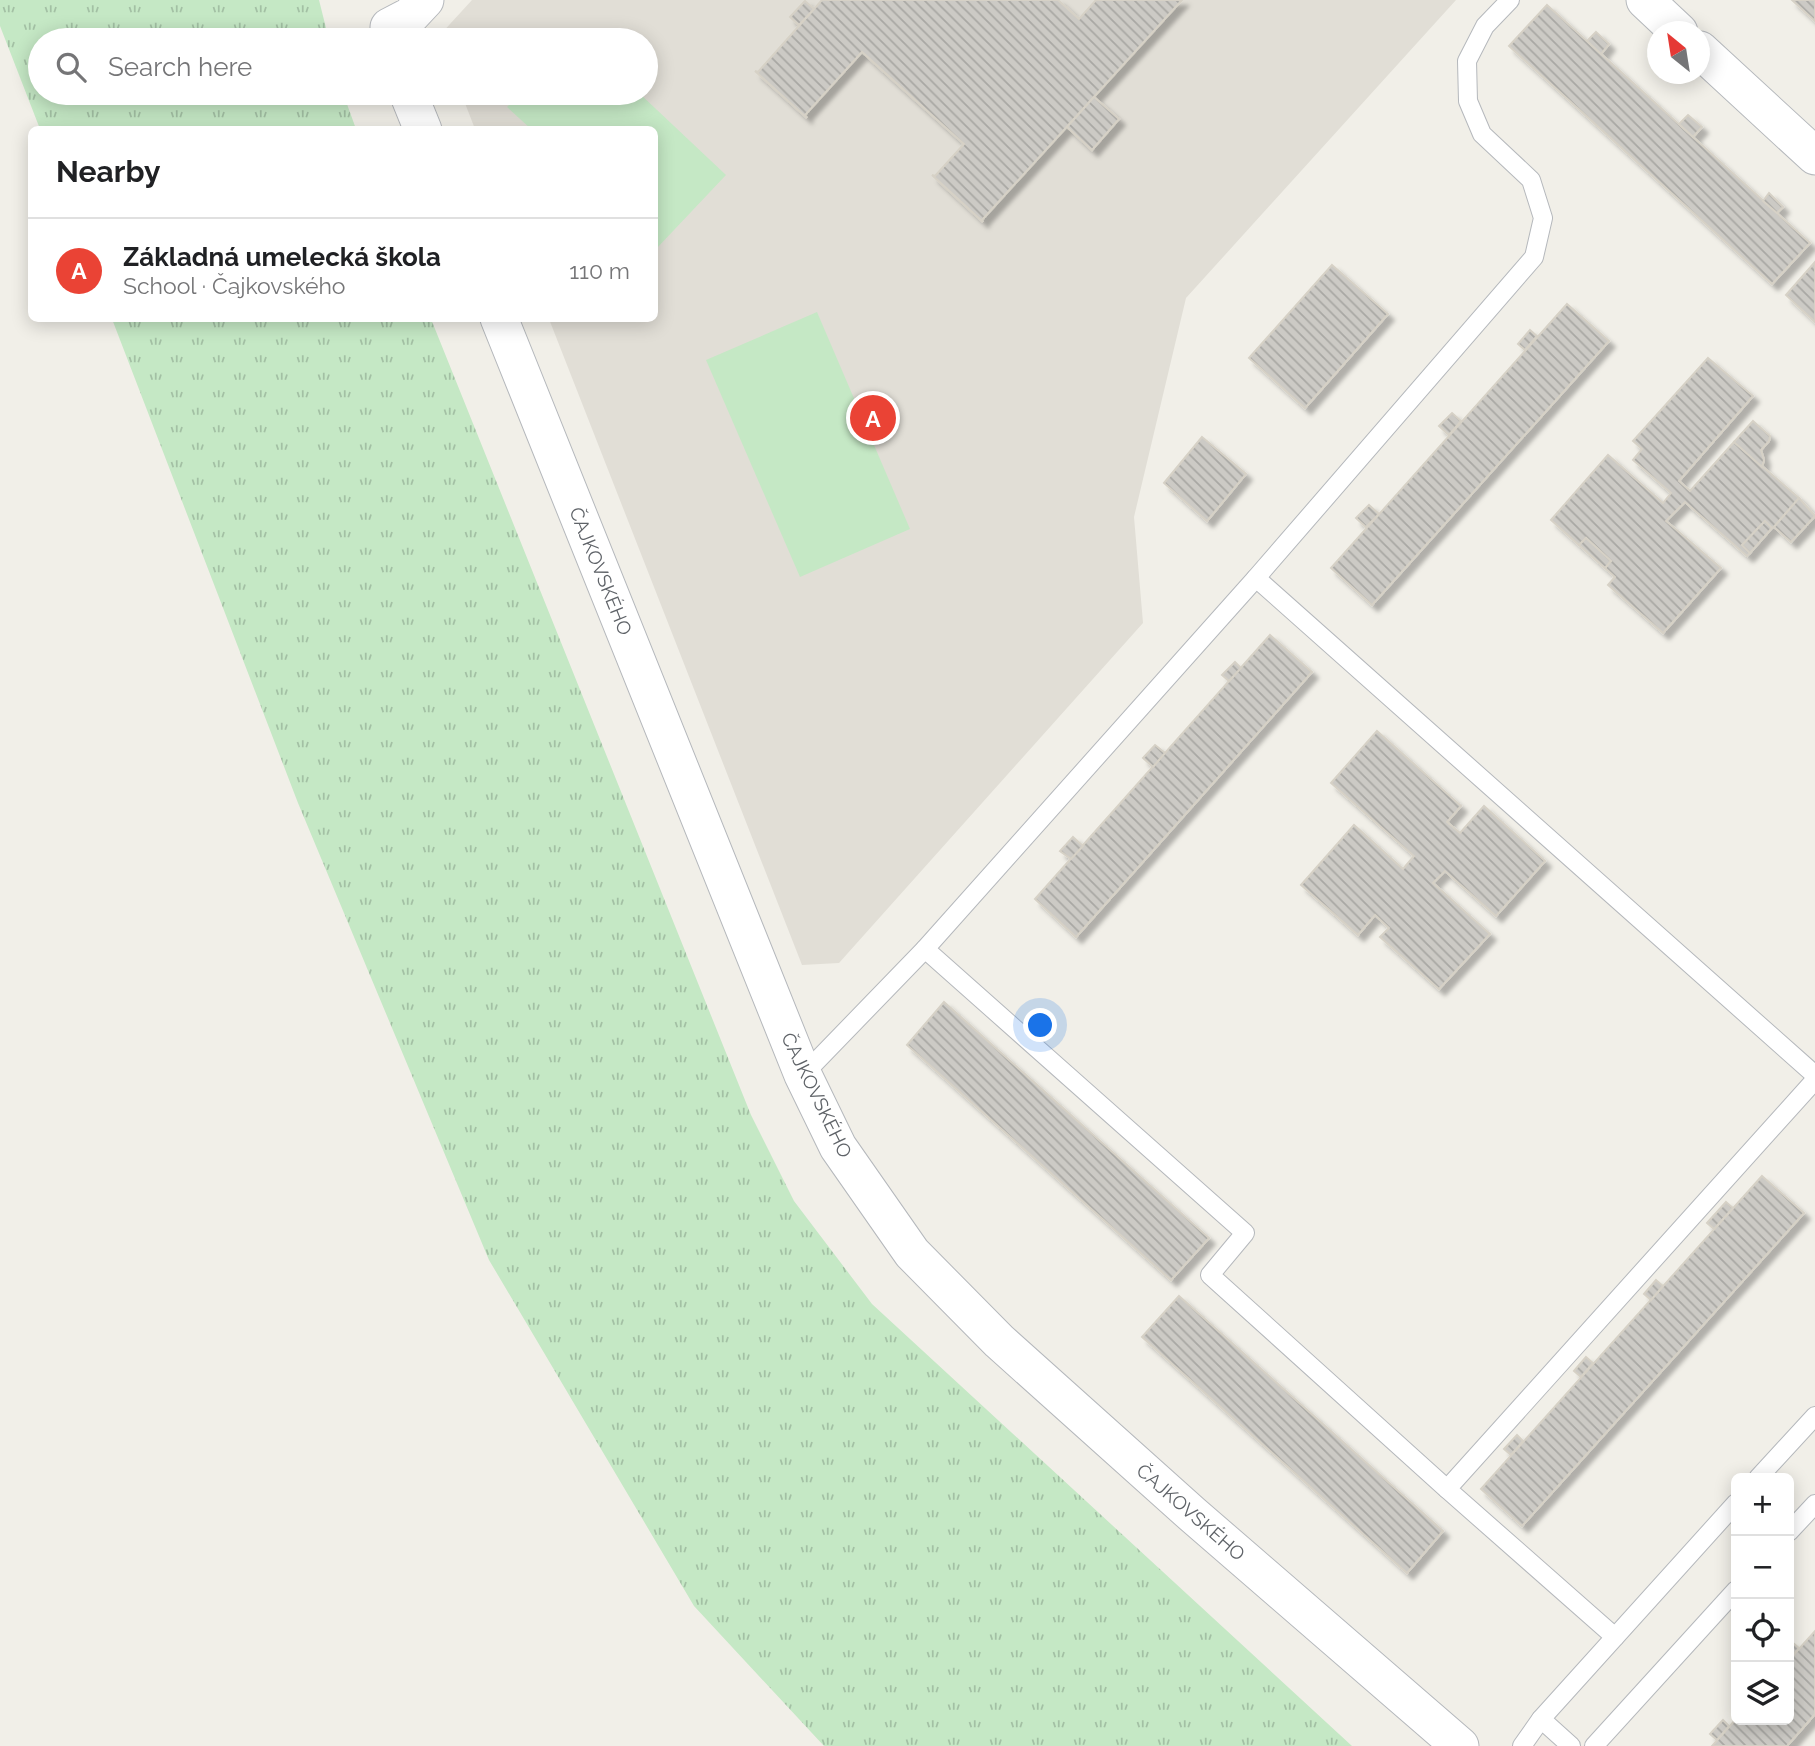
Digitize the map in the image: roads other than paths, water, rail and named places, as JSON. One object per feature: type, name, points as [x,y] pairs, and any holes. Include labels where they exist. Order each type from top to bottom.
[{"type":"street","points":[[389,22],[410,16],[425,0]]},
{"type":"street","points":[[1645,0],[1667,21]]},
{"type":"street","points":[[1710,60],[1815,156]]},
{"type":"street","points":[[413,105],[421,126]]},
{"type":"street","name":"ČAJKOVSKÉHO","points":[[501,322],[803,1075],[838,1147],[912,1253],[999,1341],[1192,1514],[1460,1746]]},
{"type":"lane","points":[[803,1075],[925,949],[1256,578],[1534,257],[1543,218],[1531,180],[1482,134],[1468,101],[1467,61],[1485,26],[1510,0]]},
{"type":"lane","points":[[1256,578],[1815,1075]]},
{"type":"lane","points":[[925,949],[1244,1233],[1210,1275],[1615,1637]]},
{"type":"lane","points":[[1447,1489],[1815,1080]]},
{"type":"lane","points":[[1763,1473],[1815,1416]]},
{"type":"lane","points":[[1794,1527],[1815,1504]]},
{"type":"lane","points":[[1522,1746],[1541,1719],[1731,1509]]},
{"type":"lane","points":[[1594,1746],[1731,1595]]},
{"type":"lane","points":[[1541,1719],[1571,1746]]},
{"type":"place","name":"Základná umelecká škola","points":[[873,418]]}]
